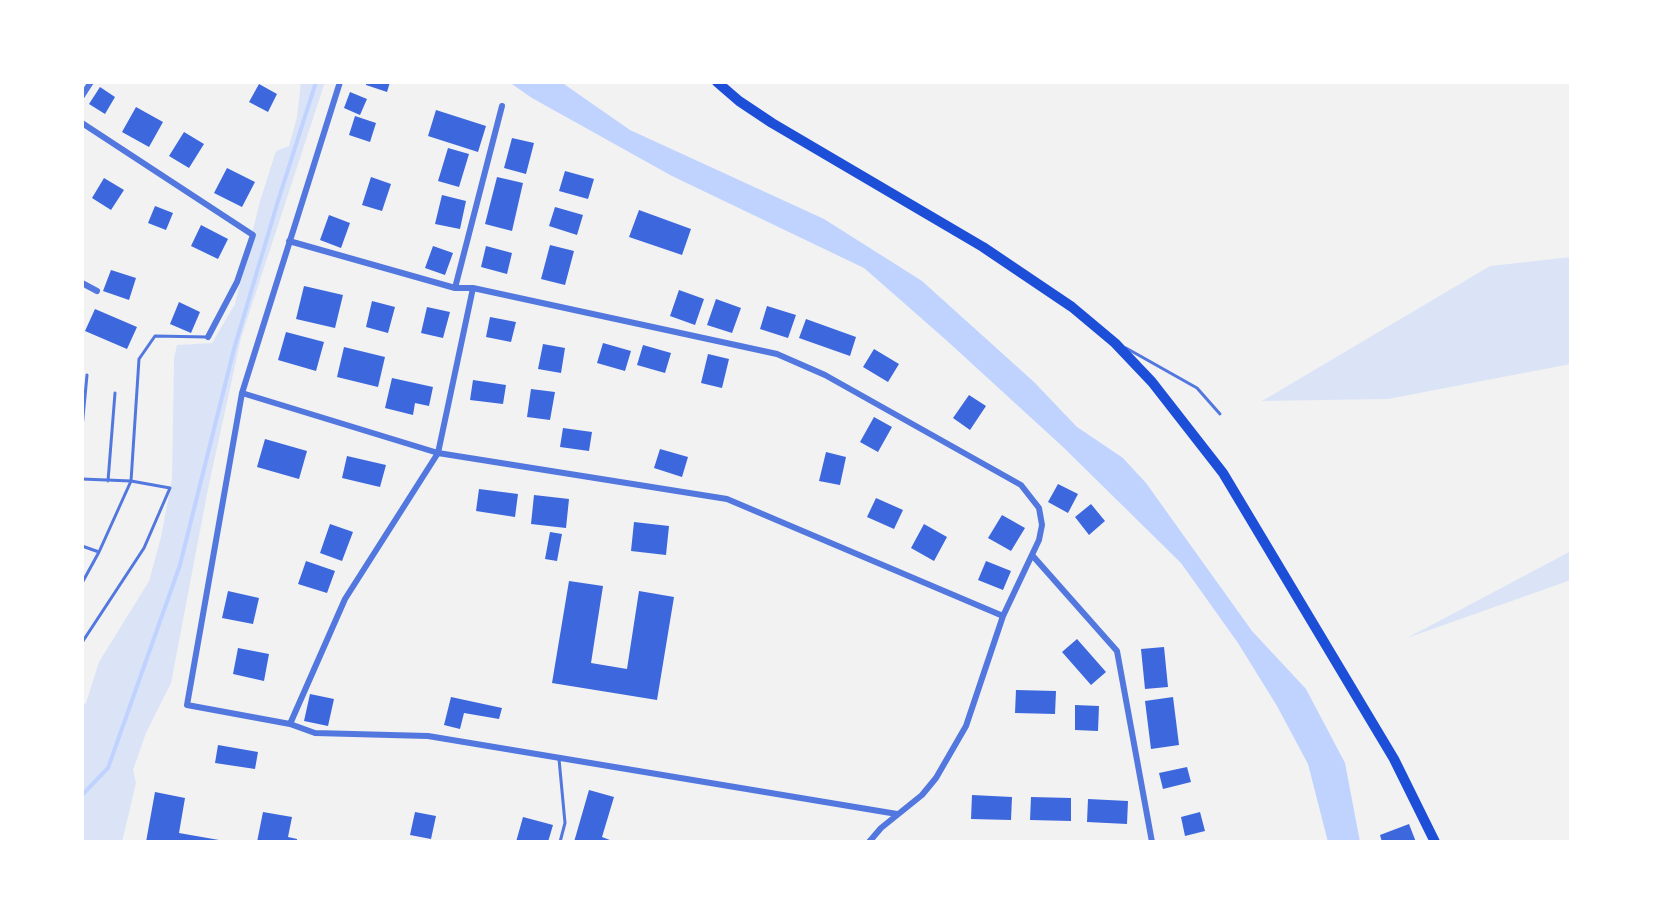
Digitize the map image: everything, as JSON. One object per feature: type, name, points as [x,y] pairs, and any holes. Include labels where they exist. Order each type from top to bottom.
[{"type":"main road","points":[[717,82],[772,123],[983,247],[1072,307],[1115,343],[1152,382],[1223,473],[1394,759],[1435,842]]},
{"type":"street","points":[[82,96],[91,82]]},
{"type":"street","points":[[340,82],[242,393],[187,705],[290,724],[315,733],[428,736],[897,814]]},
{"type":"street","points":[[455,288],[502,106]]},
{"type":"street","points":[[82,123],[253,235],[237,282],[208,337]]},
{"type":"street","points":[[289,241],[455,288],[473,288],[777,354],[814,370],[1021,485],[1039,508],[1042,525],[1039,540],[1003,616],[966,726],[936,778],[922,795],[881,828],[869,842]]},
{"type":"street","points":[[82,283],[97,291]]},
{"type":"street","points":[[290,724],[345,599],[438,453],[473,288]]},
{"type":"street","points":[[242,393],[438,453],[727,499],[1003,616]]},
{"type":"street","points":[[1032,555],[1117,651],[1152,842]]},
{"type":"lane","points":[[82,583],[131,481],[139,359],[155,336],[208,337]]},
{"type":"lane","points":[[1115,343],[1197,388],[1220,414]]},
{"type":"lane","points":[[82,428],[87,375]]},
{"type":"lane","points":[[108,481],[115,393]]},
{"type":"lane","points":[[82,479],[131,481],[170,488],[144,548],[83,641]]},
{"type":"lane","points":[[82,546],[99,552]]},
{"type":"lane","points":[[559,759],[565,823],[560,842]]},
{"type":"shaded area","points":[[301,82],[325,82],[241,338],[171,683],[146,733],[133,770],[136,783],[122,842],[82,842],[82,705],[86,703],[99,662],[149,581],[161,537],[172,479],[174,358],[177,345],[212,343],[235,304],[260,201],[276,151],[289,146],[297,117]]},
{"type":"shaded area","points":[[1571,257],[1571,364],[1388,399],[1262,401],[1490,266]]},
{"type":"shaded area","points":[[1571,551],[1571,580],[1407,638]]},
{"type":"water","points":[[509,82],[561,82],[630,130],[824,219],[922,281],[1034,382],[1077,427],[1123,458],[1146,483],[1252,631],[1306,689],[1345,763],[1360,842],[1328,842],[1308,764],[1238,643],[1181,563],[1063,447],[945,339],[864,268],[672,176]]},
{"type":"building","points":[[366,82],[390,82],[387,92],[366,85]]},
{"type":"building","points":[[259,84],[277,94],[268,112],[249,102]]},
{"type":"building","points":[[100,87],[115,97],[105,114],[89,104]]},
{"type":"building","points":[[350,92],[367,99],[360,115],[344,108]]},
{"type":"building","points":[[136,107],[163,122],[149,147],[122,132]]},
{"type":"building","points":[[436,110],[486,126],[478,152],[428,136]]},
{"type":"building","points":[[355,116],[376,123],[370,142],[349,135]]},
{"type":"building","points":[[184,132],[204,144],[189,168],[169,156]]},
{"type":"building","points":[[512,138],[534,143],[526,174],[504,168]]},
{"type":"building","points":[[448,148],[469,154],[459,187],[438,181]]},
{"type":"building","points":[[227,168],[255,182],[242,207],[214,193]]},
{"type":"building","points":[[565,171],[594,179],[588,199],[559,191]]},
{"type":"building","points":[[371,177],[391,184],[382,211],[362,205]]},
{"type":"building","points":[[497,177],[523,183],[512,231],[485,224]]},
{"type":"building","points":[[104,178],[124,190],[111,210],[92,198]]},
{"type":"building","points":[[442,195],[466,201],[460,229],[435,224]]},
{"type":"building","points":[[155,206],[173,213],[166,230],[148,223]]},
{"type":"building","points":[[555,207],[583,215],[577,235],[549,226]]},
{"type":"building","points":[[639,210],[691,229],[682,255],[629,237]]},
{"type":"building","points":[[329,215],[350,223],[341,248],[320,240]]},
{"type":"building","points":[[201,225],[228,239],[218,259],[191,246]]},
{"type":"building","points":[[550,245],[574,251],[565,285],[541,279]]},
{"type":"building","points":[[433,246],[453,253],[445,275],[425,268]]},
{"type":"building","points":[[486,246],[512,253],[507,274],[481,267]]},
{"type":"building","points":[[111,270],[136,278],[129,300],[103,291]]},
{"type":"building","points":[[304,286],[343,295],[335,328],[296,319]]},
{"type":"building","points":[[679,290],[704,299],[695,325],[670,316]]},
{"type":"building","points":[[716,299],[741,308],[732,333],[707,325]]},
{"type":"building","points":[[372,301],[395,307],[388,333],[366,327]]},
{"type":"building","points":[[179,302],[200,312],[191,333],[170,324]]},
{"type":"building","points":[[767,306],[796,315],[788,338],[760,329]]},
{"type":"building","points":[[427,307],[450,312],[443,338],[421,333]]},
{"type":"building","points":[[95,309],[137,327],[127,349],[85,331]]},
{"type":"building","points":[[490,317],[516,322],[511,342],[486,337]]},
{"type":"building","points":[[806,319],[856,337],[850,356],[799,338]]},
{"type":"building","points":[[286,332],[324,342],[316,371],[278,360]]},
{"type":"building","points":[[603,343],[631,351],[625,371],[597,363]]},
{"type":"building","points":[[543,344],[565,348],[561,373],[538,369]]},
{"type":"building","points":[[643,345],[671,353],[665,373],[637,365]]},
{"type":"building","points":[[344,347],[385,357],[378,387],[337,377]]},
{"type":"building","points":[[874,349],[899,364],[888,382],[863,367]]},
{"type":"building","points":[[708,354],[729,359],[722,388],[701,383]]},
{"type":"building","points":[[392,378],[433,387],[429,406],[415,403],[413,415],[385,408]]},
{"type":"building","points":[[473,380],[506,385],[503,404],[470,400]]},
{"type":"building","points":[[531,389],[555,392],[550,420],[527,417]]},
{"type":"building","points":[[969,395],[986,406],[970,430],[953,418]]},
{"type":"building","points":[[874,417],[892,427],[878,452],[860,442]]},
{"type":"building","points":[[563,428],[592,432],[589,451],[560,447]]},
{"type":"building","points":[[265,439],[307,451],[299,479],[257,467]]},
{"type":"building","points":[[660,449],[688,457],[682,477],[654,468]]},
{"type":"building","points":[[826,452],[846,457],[840,485],[819,481]]},
{"type":"building","points":[[347,456],[386,465],[380,487],[342,478]]},
{"type":"building","points":[[1058,484],[1078,494],[1068,513],[1048,502]]},
{"type":"building","points":[[479,489],[518,494],[515,517],[476,511]]},
{"type":"building","points":[[534,495],[569,499],[566,528],[531,524]]},
{"type":"building","points":[[876,498],[903,510],[894,529],[867,517]]},
{"type":"building","points":[[1091,504],[1105,521],[1089,535],[1075,517]]},
{"type":"building","points":[[1002,515],[1025,528],[1011,551],[988,538]]},
{"type":"building","points":[[634,522],[669,526],[666,555],[631,551]]},
{"type":"building","points":[[330,524],[353,532],[342,561],[320,553]]},
{"type":"building","points":[[924,524],[947,537],[934,561],[911,548]]},
{"type":"building","points":[[550,532],[562,534],[557,561],[545,559]]},
{"type":"building","points":[[306,561],[335,571],[327,593],[298,584]]},
{"type":"building","points":[[986,561],[1011,571],[1003,590],[978,580]]},
{"type":"building","points":[[569,581],[603,586],[591,663],[627,669],[639,591],[674,597],[657,700],[552,683]]},
{"type":"building","points":[[228,591],[259,598],[253,624],[222,618]]},
{"type":"building","points":[[1077,639],[1106,672],[1091,685],[1062,652]]},
{"type":"building","points":[[1164,647],[1168,687],[1145,689],[1141,649]]},
{"type":"building","points":[[238,648],[269,654],[264,681],[233,674]]},
{"type":"building","points":[[1016,690],[1056,691],[1055,714],[1015,713]]},
{"type":"building","points":[[310,694],[334,699],[328,726],[304,721]]},
{"type":"building","points":[[451,697],[502,708],[499,719],[464,713],[460,729],[444,725]]},
{"type":"building","points":[[1173,697],[1179,745],[1151,749],[1145,701]]},
{"type":"building","points":[[1075,705],[1099,706],[1098,731],[1075,730]]},
{"type":"building","points":[[218,745],[258,752],[255,769],[215,763]]},
{"type":"building","points":[[1187,767],[1191,782],[1163,789],[1159,773]]},
{"type":"building","points":[[589,790],[614,797],[602,837],[615,842],[574,842]]},
{"type":"building","points":[[155,792],[185,798],[179,833],[219,842],[146,842]]},
{"type":"building","points":[[972,795],[1012,797],[1011,820],[971,819]]},
{"type":"building","points":[[1031,797],[1071,798],[1071,821],[1030,820]]},
{"type":"building","points":[[1088,799],[1128,801],[1127,824],[1087,822]]},
{"type":"building","points":[[263,812],[292,817],[288,837],[297,839],[297,842],[257,842]]},
{"type":"building","points":[[415,812],[436,816],[431,839],[410,835]]},
{"type":"building","points":[[1200,812],[1205,831],[1185,836],[1181,817]]},
{"type":"building","points":[[523,817],[553,825],[548,842],[516,842]]},
{"type":"building","points":[[1409,824],[1416,842],[1382,842],[1380,835]]},
{"type":"waterway","points":[[82,795],[108,768],[180,565],[234,349],[316,82]]}]
